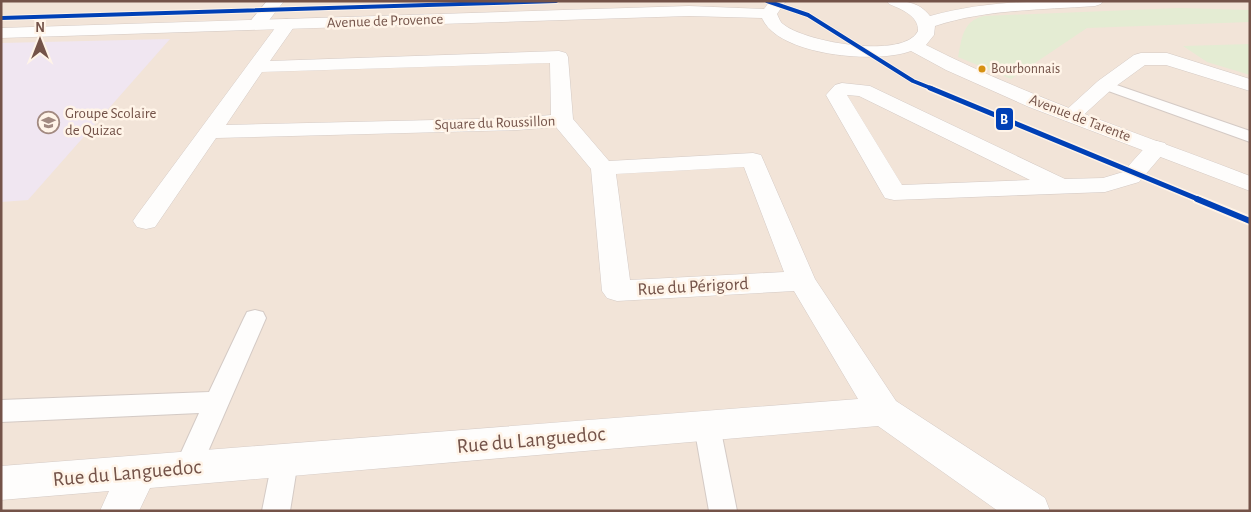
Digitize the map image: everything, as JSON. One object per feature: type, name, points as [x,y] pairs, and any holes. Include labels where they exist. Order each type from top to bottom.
[{"type":"street","points":[[894,51],[913,45],[923,39],[927,31],[926,23],[921,16],[912,9],[895,1]]},
{"type":"street","points":[[926,23],[979,9],[1095,1]]},
{"type":"street","points":[[773,8],[773,24],[804,43],[854,53],[894,51],[935,57]]},
{"type":"street","name":"Avenue de Provence","points":[[1,33],[266,13],[287,24],[688,12],[748,12],[773,8]]},
{"type":"street","points":[[146,221],[287,24]]},
{"type":"street","name":"Avenue de Tarente","points":[[913,45],[959,70],[1071,116],[1250,184]]},
{"type":"street","name":"Square du Roussillon","points":[[211,132],[517,124],[562,120],[560,57],[256,67]]},
{"type":"street","points":[[1071,116],[1105,85],[1142,59],[1166,59],[1250,85]]},
{"type":"street","points":[[1061,186],[863,90],[842,89],[836,96],[894,193],[1104,185],[1131,177],[1157,148]]},
{"type":"street","points":[[562,120],[603,168],[754,160],[802,281],[884,412],[1031,511]]},
{"type":"street","name":"Rue du Périgord","points":[[603,168],[617,291],[802,281]]},
{"type":"street","name":"Rue du Languedoc","points":[[1,483],[884,412]]},
{"type":"street","points":[[119,511],[138,473]]},
{"type":"lane","points":[[1105,85],[1250,137]]},
{"type":"lane","points":[[187,468],[255,318]]},
{"type":"lane","points":[[1,411],[217,402]]},
{"type":"lane","points":[[707,426],[723,511]]},
{"type":"lane","points":[[276,511],[285,461]]},
{"type":"shaded area","points":[[1,1],[1250,1],[1250,511],[1,511]]},
{"type":"shaded area","name":"Groupe Scolaire de Quizac","points":[[170,39],[28,200],[1,202],[1,43]]},
{"type":"green space","points":[[1179,8],[1250,10],[1250,22],[1087,28],[1011,79],[958,57],[962,37],[967,26],[977,18],[984,16]]},
{"type":"green space","points":[[1250,44],[1250,75],[1207,62],[1183,46]]},
{"type":"transit line","name":"B","points":[[1,18],[556,1]]},
{"type":"transit line","name":"B","points":[[767,1],[808,15],[913,81],[1250,221]]},
{"type":"place","name":"Bourbonnais","points":[[982,69]]},
{"type":"place","name":"Groupe Scolaire de Quizac","points":[[49,122]]}]
